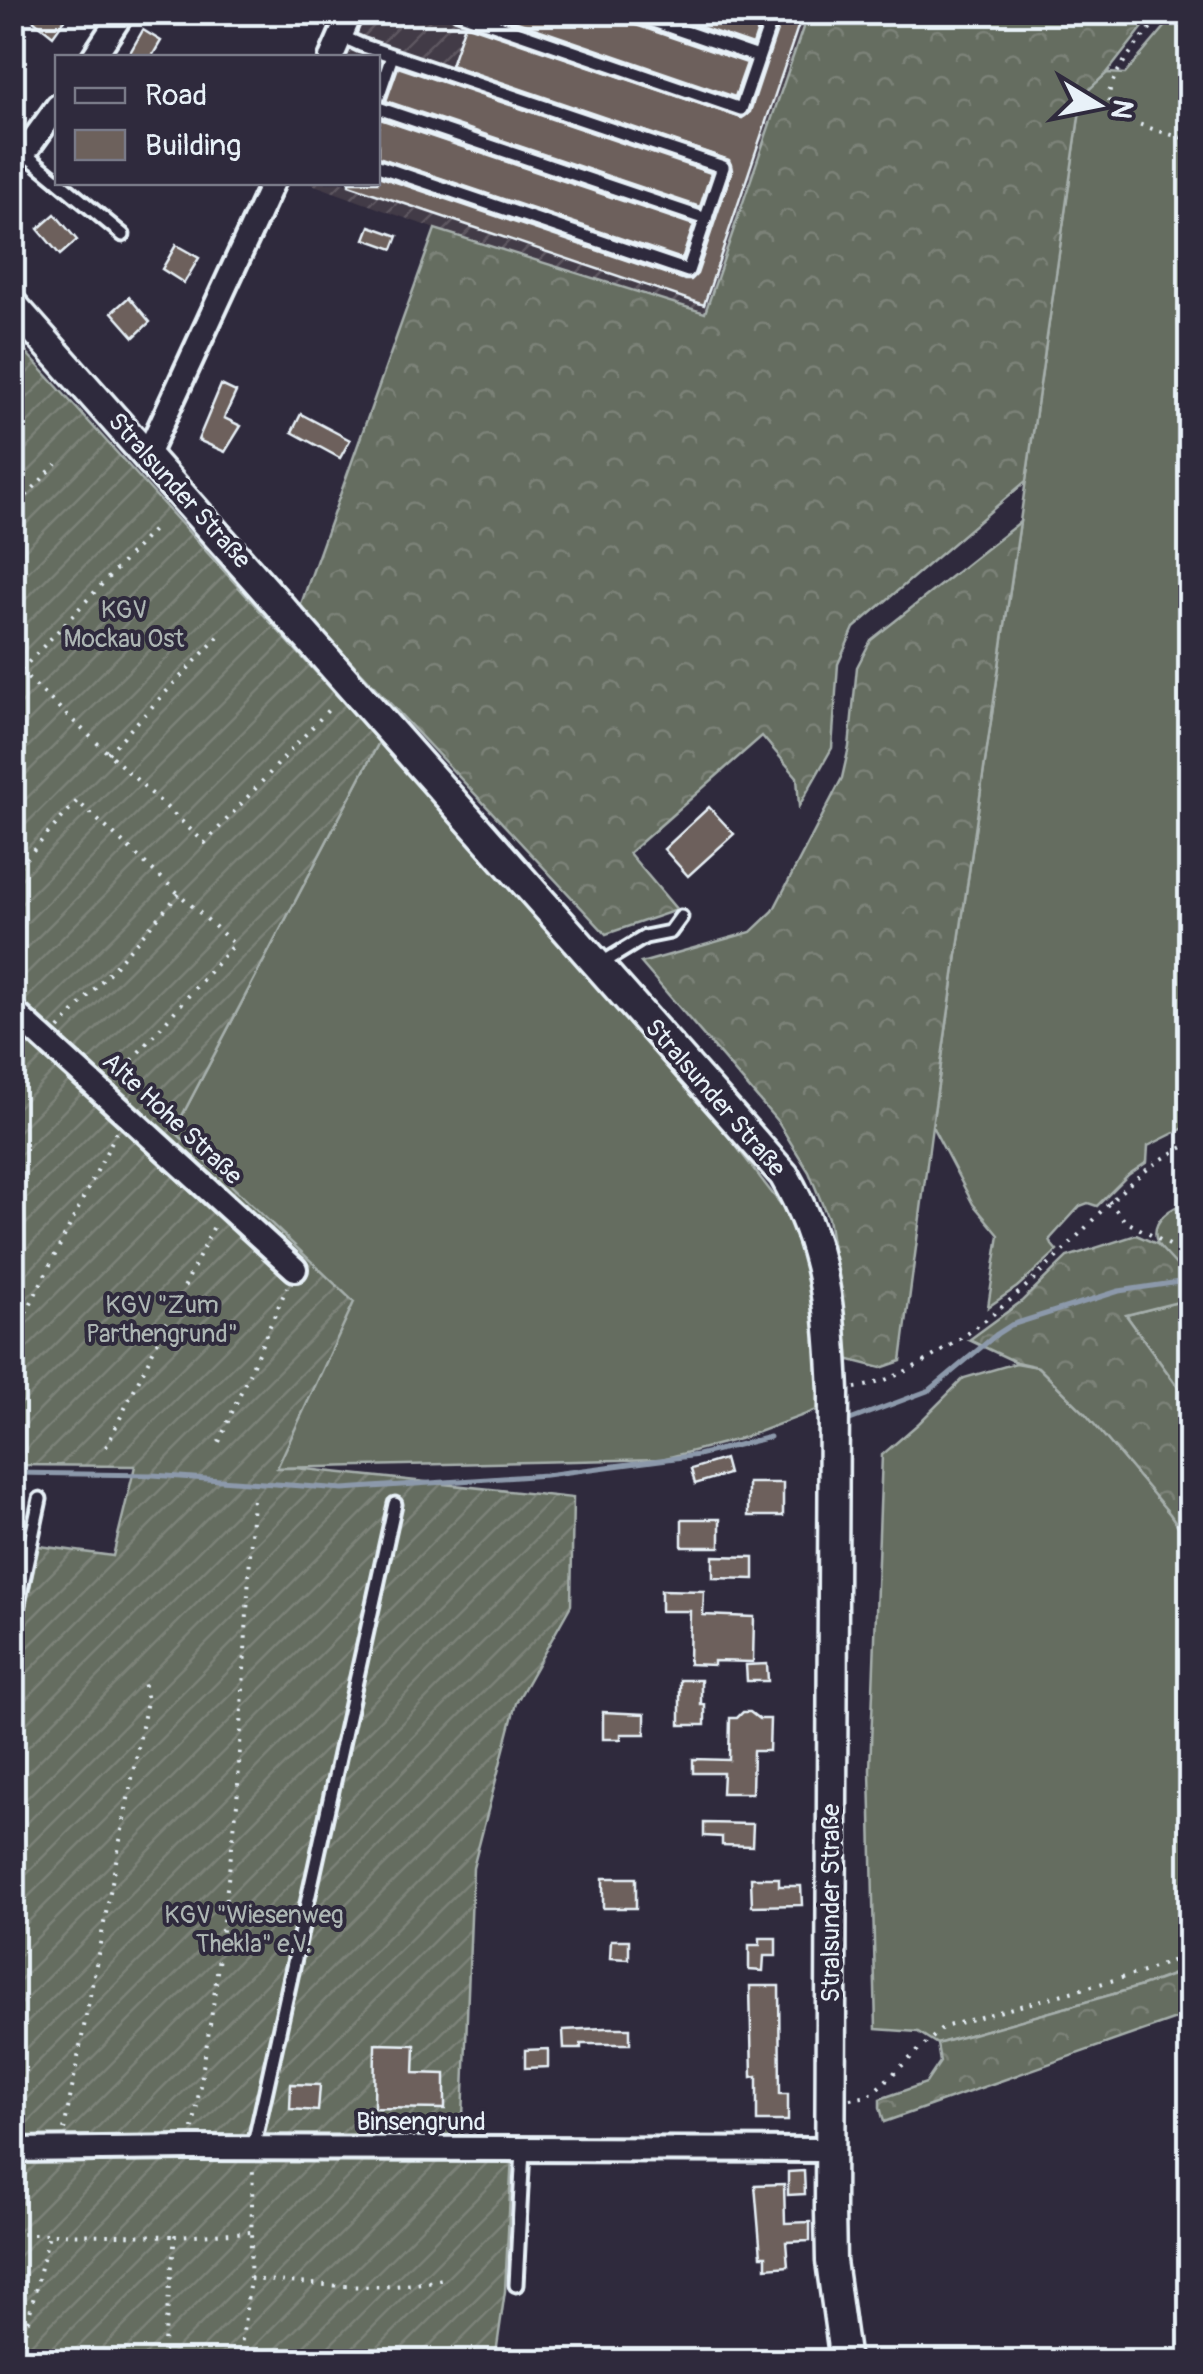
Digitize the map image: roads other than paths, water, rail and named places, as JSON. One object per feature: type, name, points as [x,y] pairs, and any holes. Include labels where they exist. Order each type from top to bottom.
[{"type":"street","points":[[95,55],[123,12]]},
{"type":"street","points":[[336,47],[351,12]]},
{"type":"street","points":[[18,156],[55,110]]},
{"type":"street","points":[[147,455],[272,185]]},
{"type":"street","name":"Stralsunder Straße","points":[[12,304],[784,1175],[807,1219],[819,1254],[830,1319],[834,1391],[831,2261],[845,2362]]},
{"type":"street","name":"Alte Hohe Straße","points":[[12,1010],[295,1269]]},
{"type":"street","name":"Binsengrund","points":[[12,2150],[830,2150]]},
{"type":"lane","points":[[458,12],[741,109],[774,12]]},
{"type":"lane","points":[[627,12],[758,57]]},
{"type":"lane","points":[[336,47],[392,56],[723,167],[688,271],[380,167]]},
{"type":"lane","points":[[380,91],[392,56]]},
{"type":"lane","points":[[380,109],[706,219]]},
{"type":"lane","points":[[18,156],[55,180]]},
{"type":"lane","points":[[62,185],[123,234]]},
{"type":"lane","points":[[599,965],[645,937],[670,932],[681,918]]},
{"type":"lane","points":[[12,1632],[40,1499]]},
{"type":"lane","points":[[253,2149],[395,1504]]},
{"type":"lane","points":[[516,2285],[523,2149]]},
{"type":"waterway","points":[[850,1420],[930,1390],[1011,1325],[1119,1291],[1186,1281]]},
{"type":"waterway","points":[[12,1473],[153,1475],[343,1489],[546,1475],[698,1455],[770,1437]]},
{"type":"park label","name":"KGV Mockau Ost","points":[[124,624]]},
{"type":"park label","name":"KGV \"Zum Parthengrund\"","points":[[162,1320]]},
{"type":"park label","name":"KGV \"Wiesenweg Thekla\" e.V.","points":[[254,1930]]}]
